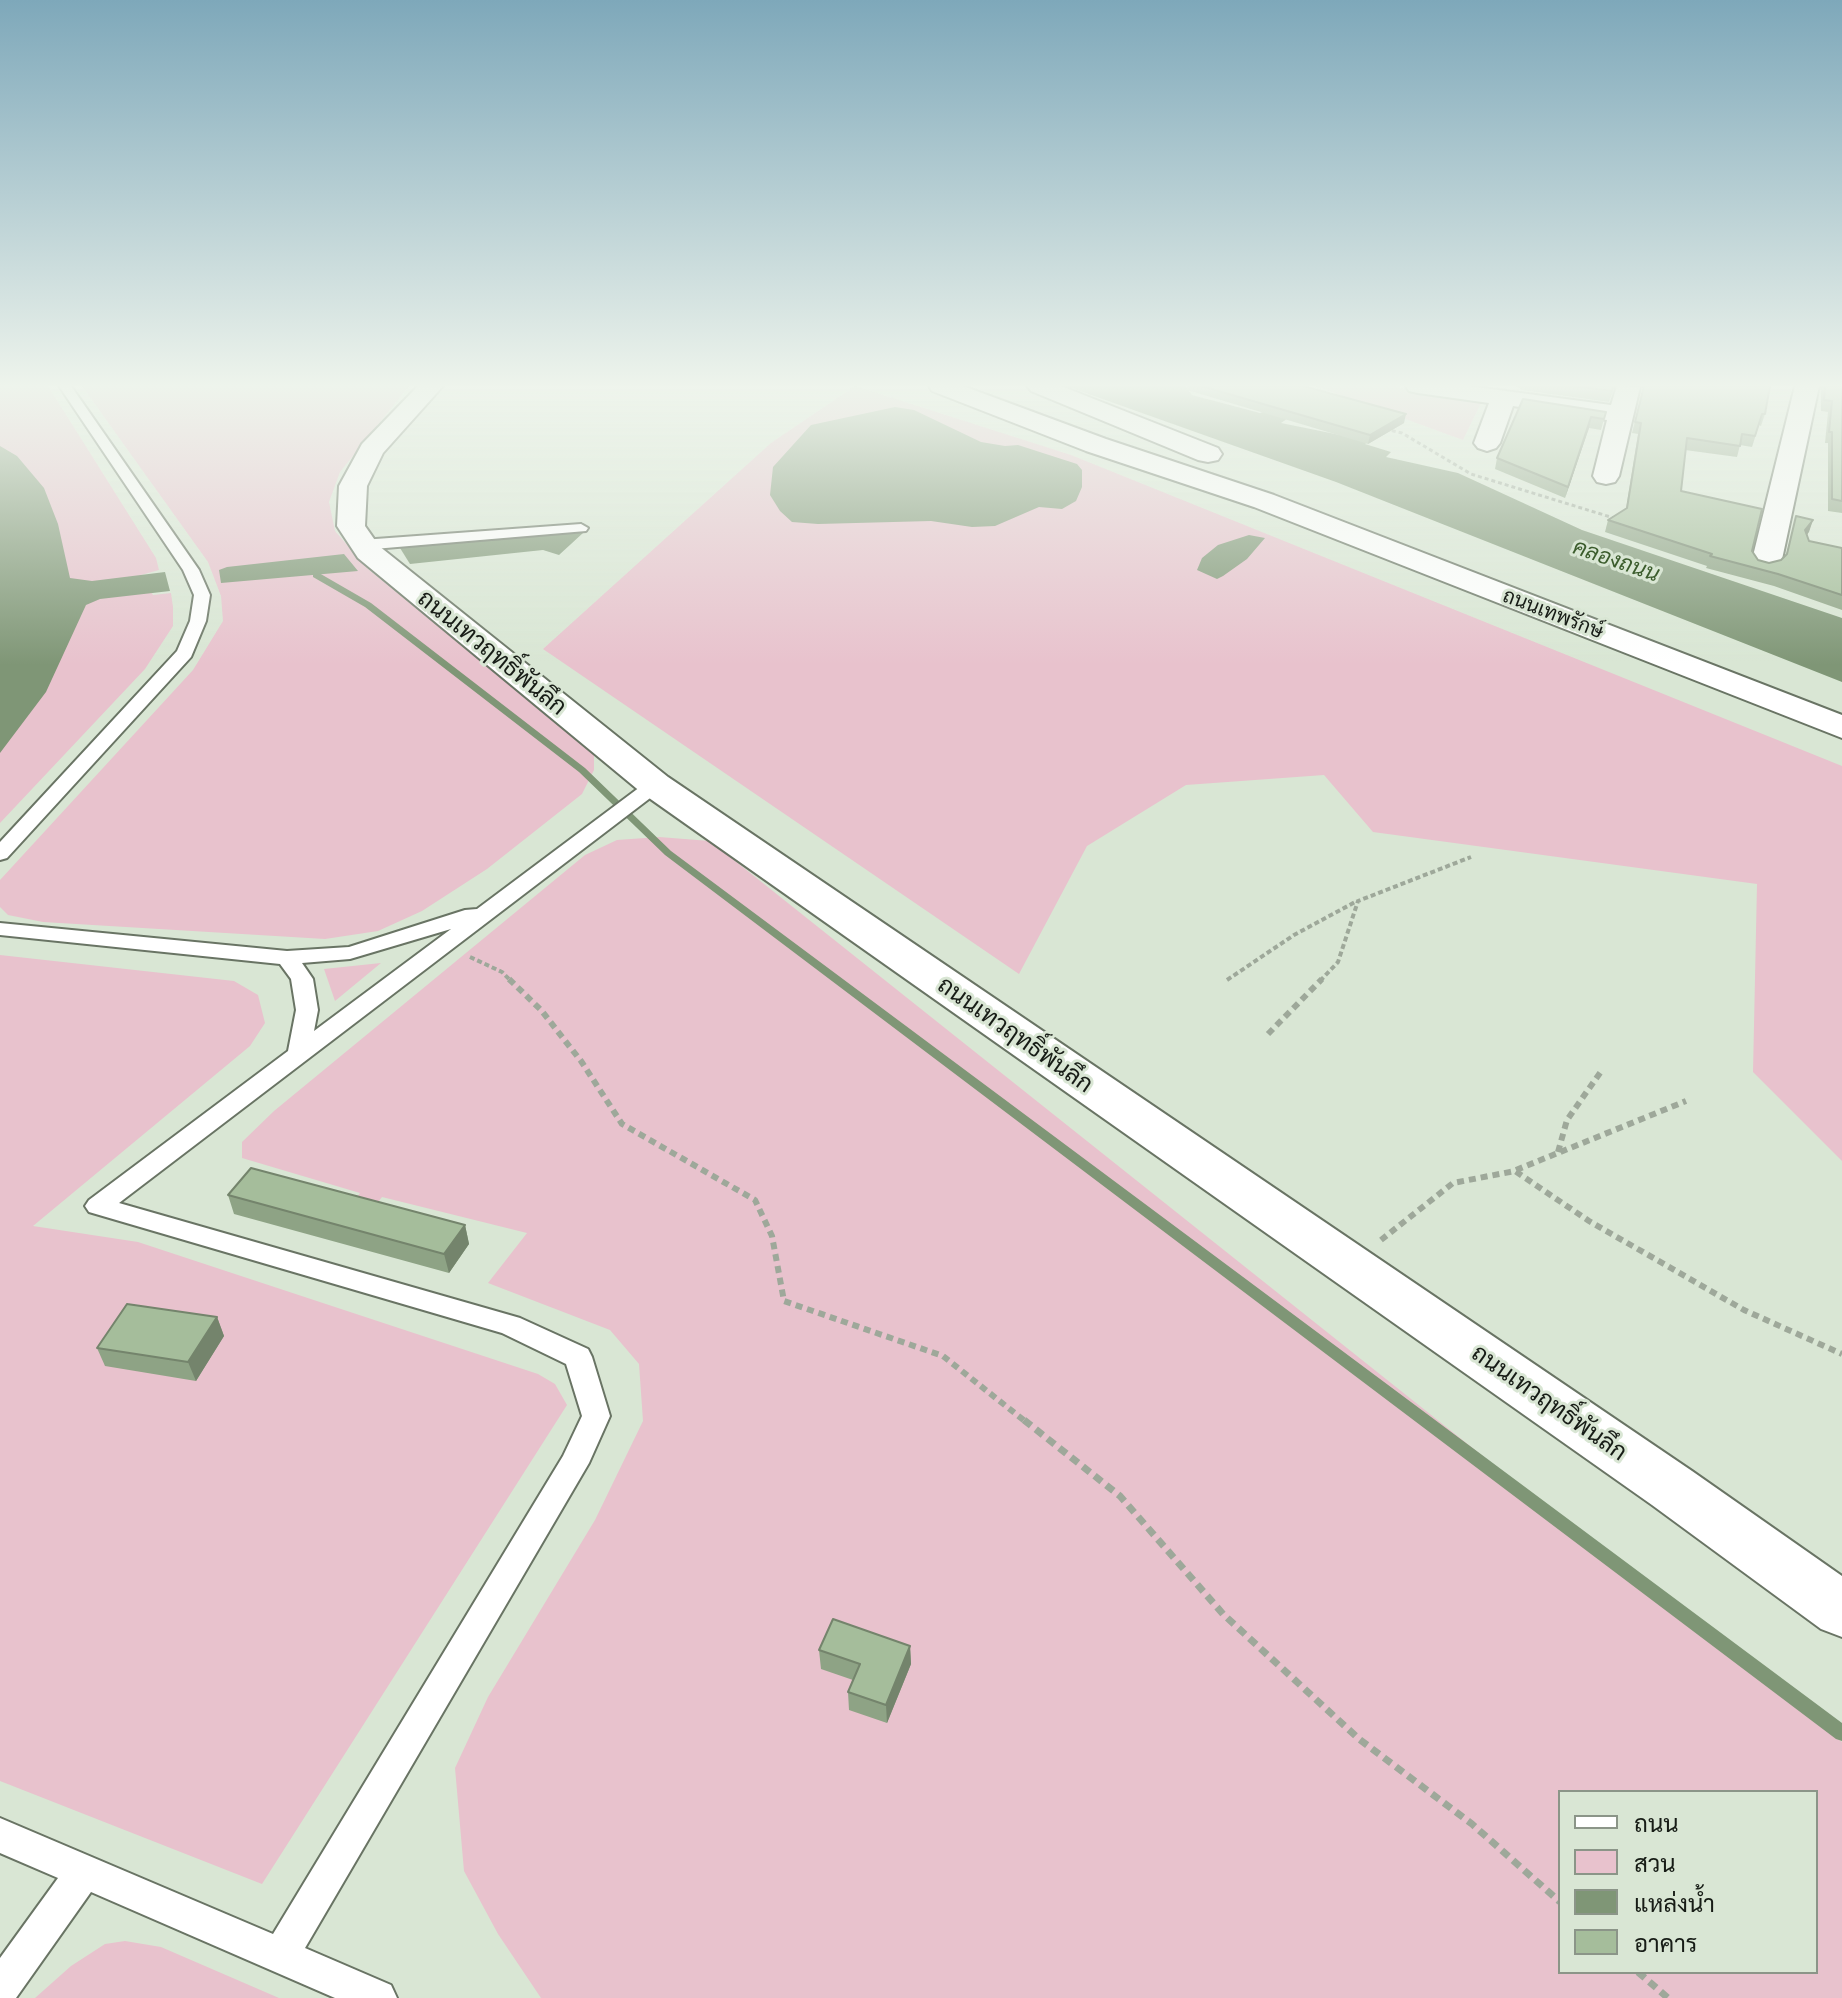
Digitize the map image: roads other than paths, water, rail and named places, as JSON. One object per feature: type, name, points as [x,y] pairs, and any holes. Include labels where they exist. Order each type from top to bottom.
[{"type":"main road","name":"ถนนเทพรักษ์","points":[[1199,479],[1264,501],[1842,727]]},
{"type":"main road","name":"ถนนเทพรักษ์","points":[[1217,479],[1264,501]]},
{"type":"main road","name":"ถนนเทพรักษ์","points":[[1262,479],[1293,489]]},
{"type":"main road","name":"ถนนเทพรักษ์","points":[[1269,479],[1842,697]]},
{"type":"street","points":[[356,479],[353,486],[351,526],[377,558]]},
{"type":"street","points":[[1766,564],[1786,479]]},
{"type":"street","name":"ถนนเทวฤทธิ์พันลึก","points":[[377,558],[655,785],[1672,1488],[1842,1610]]},
{"type":"lane","points":[[0,854],[185,653],[198,621],[202,595],[191,570],[129,479]]},
{"type":"lane","points":[[377,558],[581,528]]},
{"type":"lane","points":[[280,1956],[574,1463],[596,1416],[578,1357],[510,1325],[98,1206],[655,785]]},
{"type":"lane","points":[[0,929],[287,958],[350,953],[414,935],[499,903]]},
{"type":"lane","points":[[287,958],[302,979],[307,1010],[299,1054]]},
{"type":"lane","points":[[0,1835],[378,1998]]},
{"type":"lane","points":[[0,1989],[84,1871]]},
{"type":"water","points":[[0,479],[37,479],[44,488],[58,524],[70,578],[92,581],[165,572],[170,591],[100,599],[86,605],[46,692],[0,753]]},
{"type":"water","points":[[772,479],[1082,479],[1076,501],[1062,509],[1039,507],[995,526],[972,527],[931,521],[792,522],[770,495]]},
{"type":"water","name":"คลองถนน","points":[[1328,479],[1472,479],[1582,530],[1842,618],[1842,682]]},
{"type":"water","points":[[576,530],[583,533],[559,555],[543,550],[410,564],[400,548]]},
{"type":"water","points":[[1249,535],[1265,538],[1247,559],[1223,576],[1217,579],[1197,570],[1202,558],[1218,545]]},
{"type":"water","points":[[344,554],[358,571],[221,583],[219,570],[227,567]]},
{"type":"waterway","points":[[316,575],[368,605],[582,770],[668,853],[1842,1733]]}]
